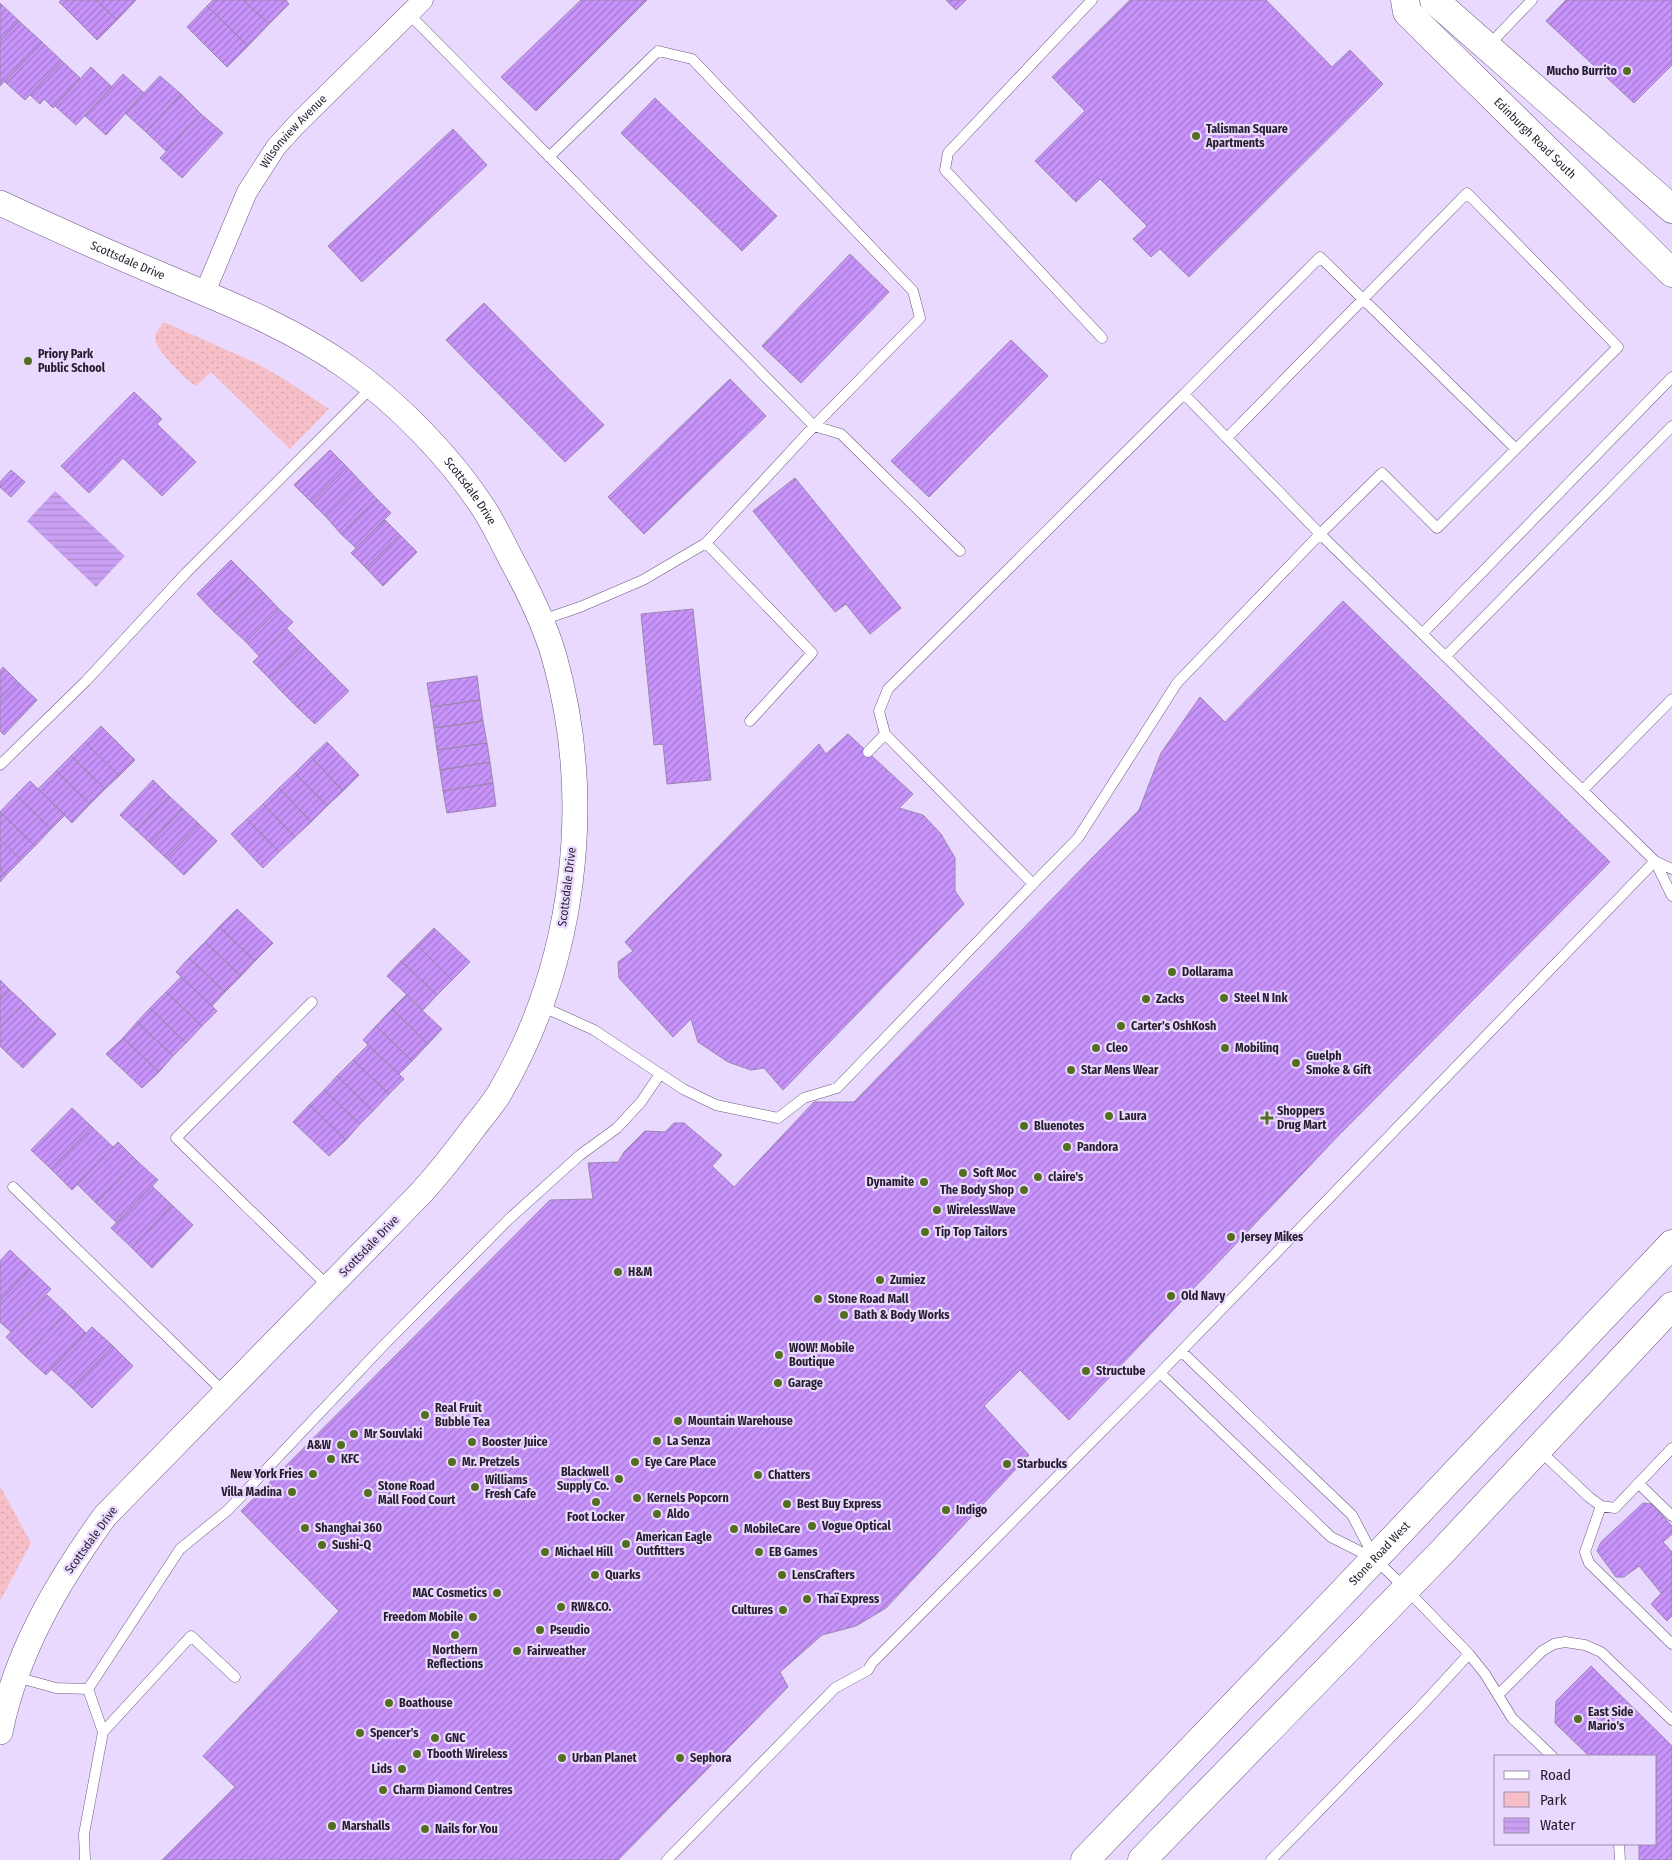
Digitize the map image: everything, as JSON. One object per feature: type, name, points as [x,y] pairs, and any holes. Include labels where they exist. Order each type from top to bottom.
[{"type":"main road","name":"Edinburgh Road South","points":[[1405,0],[1407,12],[1672,273]]},
{"type":"main road","points":[[1434,0],[1672,209]]},
{"type":"main road","name":"Stone Road West","points":[[1085,1860],[1375,1559],[1672,1244]]},
{"type":"main road","points":[[1142,1860],[1406,1590],[1672,1306]]},
{"type":"street","name":"Wilsonview Avenue","points":[[205,292],[247,192],[276,147],[416,7]]},
{"type":"street","name":"Scottsdale Drive","points":[[0,203],[205,292],[290,332],[350,369],[372,387],[429,441],[467,486],[486,513],[524,582],[542,620],[554,655],[571,733],[574,809],[572,852],[564,924],[541,1006],[525,1043],[498,1096],[466,1139],[421,1193],[105,1516],[75,1557],[42,1615],[16,1677],[0,1732]]},
{"type":"lane","points":[[1092,0],[948,153],[945,170],[1102,338]]},
{"type":"lane","points":[[1487,47],[1532,0]]},
{"type":"lane","points":[[416,7],[549,157],[814,426],[840,434],[960,551]]},
{"type":"lane","points":[[542,620],[580,607],[643,580],[706,543],[814,426],[920,318],[913,291],[692,59],[658,51],[549,157]]},
{"type":"lane","points":[[541,1006],[594,1030],[683,1089],[716,1105],[778,1118],[804,1098],[837,1088],[1078,838],[1177,683],[1320,534],[1382,473],[1437,528],[1618,347],[1467,193],[1227,438]]},
{"type":"lane","points":[[1033,884],[885,734],[879,711],[888,688],[1320,257],[1516,449]]},
{"type":"lane","points":[[1423,633],[1672,377]]},
{"type":"lane","points":[[0,765],[86,681],[185,574],[372,387]]},
{"type":"lane","points":[[1184,394],[1320,534],[1583,790],[1656,860],[1672,868]]},
{"type":"lane","points":[[1446,656],[1672,426]]},
{"type":"lane","points":[[706,543],[812,653],[750,721]]},
{"type":"lane","points":[[1583,790],[1672,699]]},
{"type":"lane","points":[[868,752],[885,734]]},
{"type":"lane","points":[[1656,860],[1672,896]]},
{"type":"lane","points":[[667,1860],[835,1688],[868,1670],[872,1663],[1160,1373],[1656,860]]},
{"type":"lane","points":[[312,1002],[176,1138],[329,1287]]},
{"type":"lane","points":[[88,1689],[180,1549],[228,1510],[382,1347],[509,1219],[580,1154],[617,1128],[641,1102],[660,1074]]},
{"type":"lane","points":[[13,1187],[225,1394]]},
{"type":"lane","points":[[1181,1351],[1352,1515],[1375,1559],[1470,1654],[1512,1718],[1551,1755]]},
{"type":"lane","points":[[1160,1373],[1331,1537],[1375,1559]]},
{"type":"lane","points":[[1539,1450],[1600,1506],[1615,1508],[1672,1448]]},
{"type":"lane","points":[[1638,1483],[1672,1516]]},
{"type":"lane","points":[[1600,1506],[1585,1552],[1589,1563],[1672,1644]]},
{"type":"lane","points":[[103,1732],[192,1636],[235,1676]]},
{"type":"lane","points":[[1498,1695],[1542,1651],[1554,1644],[1565,1642],[1585,1645],[1602,1652],[1672,1720]]},
{"type":"lane","points":[[1271,1860],[1424,1704],[1470,1654]]},
{"type":"lane","points":[[16,1677],[56,1688],[88,1689]]},
{"type":"lane","points":[[85,1860],[84,1834],[103,1732],[88,1689]]},
{"type":"lane","points":[[1619,1845],[1620,1860]]},
{"type":"green space","points":[[164,322],[256,363],[329,409],[290,449],[211,372],[196,386],[179,372],[156,344],[156,335]]},
{"type":"green space","points":[[0,1486],[31,1543],[0,1601]]},
{"type":"water","points":[[55,491],[125,556],[96,587],[27,521]]},
{"type":"building","points":[[61,0],[96,0],[117,20],[97,40],[59,2]]},
{"type":"building","points":[[96,0],[136,0],[117,20]]},
{"type":"building","points":[[213,0],[243,0],[269,24],[248,46],[207,6]]},
{"type":"building","points":[[243,0],[286,0],[289,4],[269,24]]},
{"type":"building","points":[[581,0],[647,0],[536,111],[501,77]]},
{"type":"building","points":[[946,0],[966,0],[956,10]]},
{"type":"building","name":"Talisman Square Apartments","points":[[1130,0],[1266,0],[1332,67],[1350,50],[1383,84],[1189,277],[1160,249],[1151,257],[1133,239],[1147,226],[1100,179],[1076,202],[1035,161],[1085,111],[1052,77]]},
{"type":"building","points":[[1566,0],[1672,0],[1672,65],[1634,103],[1546,21]]},
{"type":"building","points":[[0,3],[19,21],[0,41]]},
{"type":"building","points":[[207,6],[248,46],[227,67],[187,27]]},
{"type":"building","points":[[19,21],[42,42],[0,86],[0,41]]},
{"type":"building","points":[[42,42],[62,61],[25,100],[5,82]]},
{"type":"building","points":[[62,61],[80,78],[53,108],[44,99],[40,104],[30,95]]},
{"type":"building","points":[[91,67],[112,87],[76,125],[55,106]]},
{"type":"building","points":[[123,74],[144,93],[106,135],[85,116]]},
{"type":"building","points":[[160,76],[181,94],[146,132],[125,113]]},
{"type":"building","points":[[181,94],[201,114],[166,151],[146,132]]},
{"type":"building","points":[[655,98],[777,216],[742,251],[621,133]]},
{"type":"building","points":[[201,114],[223,133],[182,178],[160,158]]},
{"type":"building","points":[[453,129],[487,165],[362,282],[328,246]]},
{"type":"building","points":[[850,254],[889,292],[801,383],[762,346]]},
{"type":"building","points":[[484,303],[604,425],[565,462],[446,340]]},
{"type":"building","points":[[1011,340],[1048,376],[929,497],[891,461]]},
{"type":"building","points":[[730,379],[766,416],[644,534],[608,497]]},
{"type":"building","points":[[134,392],[162,419],[157,424],[196,462],[162,496],[123,458],[89,493],[61,466]]},
{"type":"building","points":[[330,450],[347,467],[311,502],[294,485]]},
{"type":"building","points":[[347,467],[361,482],[326,517],[311,502]]},
{"type":"building","points":[[11,470],[25,482],[11,497],[0,487],[0,482]]},
{"type":"building","points":[[795,478],[901,608],[870,634],[846,604],[835,612],[753,511]]},
{"type":"building","points":[[361,482],[377,499],[341,534],[326,517]]},
{"type":"building","points":[[377,499],[391,513],[356,548],[341,534]]},
{"type":"building","points":[[385,520],[400,535],[366,568],[351,553]]},
{"type":"building","points":[[400,535],[417,552],[383,586],[366,568]]},
{"type":"building","points":[[231,560],[249,578],[214,612],[197,594]]},
{"type":"building","points":[[249,578],[264,593],[230,627],[214,612]]},
{"type":"building","points":[[264,593],[279,609],[246,642],[230,627]]},
{"type":"building","name":"Stone Road Mall","points":[[1343,601],[1610,862],[1337,1137],[1069,1420],[1020,1370],[984,1406],[1029,1455],[886,1608],[856,1626],[822,1635],[780,1672],[788,1687],[618,1860],[162,1860],[235,1787],[203,1756],[339,1611],[241,1511],[550,1200],[593,1199],[588,1163],[618,1162],[624,1152],[645,1131],[665,1132],[674,1123],[684,1123],[722,1155],[712,1166],[734,1187],[814,1102],[854,1102],[1139,810],[1161,753],[1200,697],[1225,722]]},
{"type":"building","points":[[279,609],[293,622],[259,656],[246,642]]},
{"type":"building","points":[[693,609],[711,780],[667,784],[663,744],[654,745],[641,614]]},
{"type":"building","points":[[287,629],[303,645],[269,678],[253,662]]},
{"type":"building","points":[[303,645],[316,658],[282,692],[269,678]]},
{"type":"building","points":[[316,658],[331,673],[297,707],[282,692]]},
{"type":"building","points":[[3,667],[19,683],[0,702],[0,671]]},
{"type":"building","points":[[331,673],[349,691],[315,724],[297,707]]},
{"type":"building","points":[[477,676],[480,700],[431,707],[427,683]]},
{"type":"building","points":[[19,683],[37,700],[4,735],[0,731],[0,702]]},
{"type":"building","points":[[480,700],[483,721],[434,728],[431,707]]},
{"type":"building","points":[[483,721],[487,743],[437,750],[434,728]]},
{"type":"building","points":[[101,726],[135,760],[119,776],[85,742]]},
{"type":"building","points":[[848,734],[913,794],[899,808],[923,815],[941,834],[955,858],[955,891],[964,904],[783,1090],[764,1068],[751,1070],[728,1062],[698,1042],[691,1019],[673,1037],[619,978],[618,962],[633,951],[625,942],[819,744],[826,754]]},
{"type":"building","points":[[85,742],[119,776],[105,789],[71,756]]},
{"type":"building","points":[[327,742],[359,775],[343,791],[311,757]]},
{"type":"building","points":[[487,743],[490,762],[440,770],[437,750]]},
{"type":"building","points":[[71,756],[105,789],[90,804],[56,771]]},
{"type":"building","points":[[311,757],[343,791],[327,806],[295,773]]},
{"type":"building","points":[[490,762],[493,783],[443,791],[440,770]]},
{"type":"building","points":[[56,771],[90,804],[72,823],[38,789]]},
{"type":"building","points":[[295,773],[327,806],[311,822],[279,788]]},
{"type":"building","points":[[153,780],[169,796],[136,830],[120,815]]},
{"type":"building","points":[[30,781],[65,815],[51,829],[16,795]]},
{"type":"building","points":[[493,783],[496,806],[447,813],[443,791]]},
{"type":"building","points":[[279,788],[311,822],[295,837],[263,804]]},
{"type":"building","points":[[16,795],[51,829],[35,846],[0,812]]},
{"type":"building","points":[[169,796],[183,809],[150,843],[136,830]]},
{"type":"building","points":[[263,804],[295,837],[279,852],[247,819]]},
{"type":"building","points":[[183,809],[199,824],[166,858],[150,843]]},
{"type":"building","points":[[0,812],[35,846],[21,860],[0,839]]},
{"type":"building","points":[[247,819],[279,852],[263,868],[231,834]]},
{"type":"building","points":[[199,824],[217,841],[184,875],[166,858]]},
{"type":"building","points":[[0,839],[21,860],[6,875],[0,869]]},
{"type":"building","points":[[0,869],[6,875],[0,882]]},
{"type":"building","points":[[237,909],[273,943],[255,961],[219,927]]},
{"type":"building","points":[[219,927],[255,961],[241,976],[205,942]]},
{"type":"building","points":[[434,928],[470,962],[452,980],[417,945]]},
{"type":"building","points":[[205,942],[241,976],[225,992],[189,958]]},
{"type":"building","points":[[417,945],[452,980],[437,995],[401,961]]},
{"type":"building","points":[[189,958],[225,992],[212,1006],[176,972]]},
{"type":"building","points":[[401,961],[437,995],[423,1010],[387,976]]},
{"type":"building","points":[[181,977],[217,1011],[202,1026],[166,992]]},
{"type":"building","points":[[0,980],[10,990],[0,1000]]},
{"type":"building","points":[[10,990],[24,1003],[0,1028],[0,1000]]},
{"type":"building","points":[[166,992],[202,1026],[186,1043],[150,1008]]},
{"type":"building","points":[[406,995],[442,1029],[428,1044],[392,1009]]},
{"type":"building","points":[[24,1003],[39,1018],[6,1052],[0,1046],[0,1028]]},
{"type":"building","points":[[150,1008],[186,1043],[173,1056],[137,1022]]},
{"type":"building","points":[[392,1009],[428,1044],[412,1061],[376,1026]]},
{"type":"building","points":[[39,1018],[56,1034],[23,1068],[6,1052]]},
{"type":"building","points":[[137,1022],[173,1056],[159,1072],[123,1038]]},
{"type":"building","points":[[376,1026],[412,1061],[399,1074],[363,1040]]},
{"type":"building","points":[[123,1038],[159,1072],[142,1088],[106,1054]]},
{"type":"building","points":[[368,1045],[404,1079],[389,1094],[353,1060]]},
{"type":"building","points":[[353,1060],[389,1094],[373,1111],[337,1076]]},
{"type":"building","points":[[337,1076],[373,1111],[360,1124],[324,1090]]},
{"type":"building","points":[[324,1090],[360,1124],[346,1140],[309,1105]]},
{"type":"building","points":[[309,1105],[346,1140],[329,1156],[293,1122]]},
{"type":"building","points":[[72,1108],[92,1127],[51,1169],[31,1150]]},
{"type":"building","points":[[92,1127],[113,1147],[72,1190],[51,1169]]},
{"type":"building","points":[[118,1142],[137,1161],[96,1203],[77,1184]]},
{"type":"building","points":[[137,1161],[158,1180],[117,1223],[96,1203]]},
{"type":"building","points":[[152,1186],[172,1205],[132,1248],[111,1228]]},
{"type":"building","points":[[172,1205],[193,1225],[152,1268],[132,1248]]},
{"type":"building","points":[[10,1250],[30,1269],[0,1301],[0,1261]]},
{"type":"building","points":[[30,1269],[51,1289],[11,1332],[0,1322],[0,1301]]},
{"type":"building","points":[[47,1295],[66,1313],[25,1356],[6,1337]]},
{"type":"building","points":[[66,1313],[86,1333],[46,1375],[25,1356]]},
{"type":"building","points":[[92,1327],[113,1346],[72,1388],[51,1369]]},
{"type":"building","points":[[113,1346],[133,1366],[92,1408],[72,1388]]},
{"type":"building","points":[[1643,1503],[1652,1504],[1672,1526],[1672,1534],[1663,1542],[1672,1552],[1672,1582],[1661,1593],[1639,1566],[1624,1577],[1616,1577],[1597,1551],[1601,1542]]},
{"type":"building","points":[[1672,1582],[1672,1616],[1667,1621],[1651,1604]]},
{"type":"building","points":[[1591,1666],[1672,1746],[1672,1860],[1639,1860],[1639,1845],[1657,1845],[1657,1755],[1588,1755],[1555,1723],[1556,1701]]},
{"type":"place","name":"Mucho Burrito","points":[[1627,71]]},
{"type":"place","name":"Talisman Square Apartments","points":[[1196,136]]},
{"type":"place","name":"Priory Park Public School","points":[[28,361]]},
{"type":"place","name":"Dollarama","points":[[1172,972]]},
{"type":"place","name":"Steel N Ink","points":[[1224,998]]},
{"type":"place","name":"Zacks","points":[[1146,999]]},
{"type":"place","name":"Carter's OshKosh","points":[[1121,1026]]},
{"type":"place","name":"Cleo","points":[[1096,1048]]},
{"type":"place","name":"Mobilinq","points":[[1225,1048]]},
{"type":"place","name":"Guelph Smoke & Gift","points":[[1296,1063]]},
{"type":"place","name":"Star Mens Wear","points":[[1071,1070]]},
{"type":"place","name":"Laura","points":[[1109,1116]]},
{"type":"place","name":"Shoppers Drug Mart","points":[[1267,1118]]},
{"type":"place","name":"Bluenotes","points":[[1024,1126]]},
{"type":"place","name":"Pandora","points":[[1067,1147]]},
{"type":"place","name":"Soft Moc","points":[[963,1173]]},
{"type":"place","name":"claire's","points":[[1038,1177]]},
{"type":"place","name":"Dynamite","points":[[924,1182]]},
{"type":"place","name":"The Body Shop","points":[[1024,1190]]},
{"type":"place","name":"WirelessWave","points":[[937,1210]]},
{"type":"place","name":"Tip Top Tailors","points":[[925,1232]]},
{"type":"place","name":"Jersey Mikes","points":[[1231,1237]]},
{"type":"place","name":"H&M","points":[[618,1272]]},
{"type":"place","name":"Zumiez","points":[[880,1280]]},
{"type":"place","name":"Old Navy","points":[[1171,1296]]},
{"type":"place","name":"Stone Road Mall","points":[[818,1299]]},
{"type":"place","name":"Bath & Body Works","points":[[844,1315]]},
{"type":"place","name":"WOW! Mobile Boutique","points":[[779,1355]]},
{"type":"place","name":"Structube","points":[[1086,1371]]},
{"type":"place","name":"Garage","points":[[778,1383]]},
{"type":"place","name":"Real Fruit Bubble Tea","points":[[425,1415]]},
{"type":"place","name":"Mountain Warehouse","points":[[678,1421]]},
{"type":"place","name":"Mr Souvlaki","points":[[354,1434]]},
{"type":"place","name":"La Senza","points":[[657,1441]]},
{"type":"place","name":"Booster Juice","points":[[472,1442]]},
{"type":"place","name":"A&W","points":[[341,1445]]},
{"type":"place","name":"KFC","points":[[331,1459]]},
{"type":"place","name":"Mr. Pretzels","points":[[452,1462]]},
{"type":"place","name":"Eye Care Place","points":[[635,1462]]},
{"type":"place","name":"Starbucks","points":[[1007,1464]]},
{"type":"place","name":"New York Fries","points":[[313,1474]]},
{"type":"place","name":"Chatters","points":[[758,1475]]},
{"type":"place","name":"Blackwell Supply Co.","points":[[619,1479]]},
{"type":"place","name":"Williams Fresh Cafe","points":[[475,1487]]},
{"type":"place","name":"Villa Madina","points":[[292,1492]]},
{"type":"place","name":"Stone Road Mall Food Court","points":[[368,1493]]},
{"type":"place","name":"Kernels Popcorn","points":[[637,1498]]},
{"type":"place","name":"Foot Locker","points":[[596,1502]]},
{"type":"place","name":"Best Buy Express","points":[[787,1504]]},
{"type":"place","name":"Indigo","points":[[946,1510]]},
{"type":"place","name":"Aldo","points":[[657,1514]]},
{"type":"place","name":"Vogue Optical","points":[[812,1526]]},
{"type":"place","name":"Shanghai 360","points":[[305,1528]]},
{"type":"place","name":"MobileCare","points":[[734,1529]]},
{"type":"place","name":"American Eagle Outfitters","points":[[626,1544]]},
{"type":"place","name":"Sushi-Q","points":[[322,1545]]},
{"type":"place","name":"Michael Hill","points":[[545,1552]]},
{"type":"place","name":"EB Games","points":[[759,1552]]},
{"type":"place","name":"Quarks","points":[[595,1575]]},
{"type":"place","name":"LensCrafters","points":[[782,1575]]},
{"type":"place","name":"MAC Cosmetics","points":[[497,1593]]},
{"type":"place","name":"Thaï Express","points":[[807,1599]]},
{"type":"place","name":"RW&CO.","points":[[561,1607]]},
{"type":"place","name":"Cultures","points":[[783,1610]]},
{"type":"place","name":"Freedom Mobile","points":[[473,1617]]},
{"type":"place","name":"Pseudio","points":[[540,1630]]},
{"type":"place","name":"Northern Reflections","points":[[455,1635]]},
{"type":"place","name":"Fairweather","points":[[517,1651]]},
{"type":"place","name":"Boathouse","points":[[389,1703]]},
{"type":"place","name":"East Side Mario's","points":[[1578,1719]]},
{"type":"place","name":"Spencer's","points":[[360,1733]]},
{"type":"place","name":"GNC","points":[[435,1738]]},
{"type":"place","name":"Tbooth Wireless","points":[[417,1754]]},
{"type":"place","name":"Urban Planet","points":[[562,1758]]},
{"type":"place","name":"Sephora","points":[[680,1758]]},
{"type":"place","name":"Lids","points":[[402,1769]]},
{"type":"place","name":"Charm Diamond Centres","points":[[383,1790]]},
{"type":"place","name":"Marshalls","points":[[332,1826]]},
{"type":"place","name":"Nails for You","points":[[425,1829]]}]
